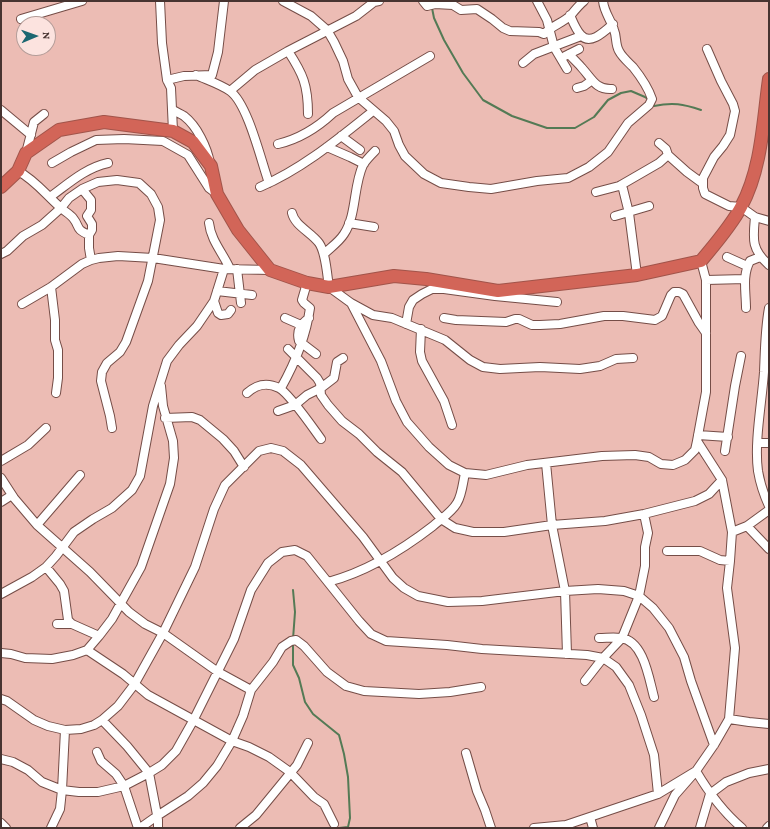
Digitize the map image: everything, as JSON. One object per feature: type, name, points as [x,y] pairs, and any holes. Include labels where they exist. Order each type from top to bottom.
[{"type":"highway","points":[[1,187],[18,171],[26,153],[59,130],[104,122],[173,131],[194,142],[211,166],[217,194],[238,230],[270,270],[307,283],[329,287],[394,276],[426,278],[498,291],[637,275],[702,261],[741,207],[753,179],[758,158],[769,79]]},
{"type":"street","points":[[31,16],[82,1]]},
{"type":"street","points":[[160,1],[162,44],[167,80],[171,88],[173,131]]},
{"type":"street","points":[[167,80],[184,76],[212,75],[218,52],[224,1]]},
{"type":"street","points":[[284,1],[311,16],[327,30],[343,61],[348,79],[358,97],[373,111],[386,120],[394,131],[405,156],[424,174],[441,183],[491,189],[537,181],[568,178],[589,167],[608,152],[628,123],[650,102],[645,85],[637,72],[619,51],[615,40],[613,24],[607,15],[603,1]]},
{"type":"street","points":[[230,91],[255,70],[327,30],[356,16],[374,2],[379,1]]},
{"type":"street","points":[[537,1],[545,15],[554,47],[582,68],[596,85],[606,90],[612,89]]},
{"type":"street","points":[[428,4],[453,5],[462,10],[476,10],[510,31],[538,32],[544,34],[549,28],[555,26],[570,16],[584,1]]},
{"type":"street","points":[[570,16],[581,36],[587,39],[594,38],[613,24]]},
{"type":"street","points":[[523,63],[534,54],[581,36]]},
{"type":"street","points":[[565,56],[579,49]]},
{"type":"street","points":[[707,50],[735,111],[730,135],[714,157],[702,183],[706,194],[729,206],[741,207],[755,217],[769,221]]},
{"type":"street","points":[[288,51],[301,71],[306,87],[308,114]]},
{"type":"street","points":[[278,144],[301,136],[358,97],[430,56]]},
{"type":"street","points":[[565,56],[567,69]]},
{"type":"street","points":[[196,75],[230,91],[242,106],[248,118],[269,183]]},
{"type":"street","points":[[577,88],[592,81]]},
{"type":"street","points":[[1,110],[31,135]]},
{"type":"street","points":[[173,110],[184,116],[193,126],[208,152],[211,166]]},
{"type":"street","points":[[260,187],[299,166],[327,147],[373,111]]},
{"type":"street","points":[[26,153],[34,122],[44,114]]},
{"type":"street","points":[[341,136],[360,150]]},
{"type":"street","points":[[52,163],[96,140],[124,139],[163,141],[188,155],[209,188],[217,194]]},
{"type":"street","points":[[659,143],[687,172],[702,183]]},
{"type":"street","points":[[327,147],[364,164]]},
{"type":"street","points":[[324,254],[344,234],[349,223],[357,194],[357,183],[364,164],[375,151]]},
{"type":"street","points":[[596,192],[621,185],[659,163],[668,154]]},
{"type":"street","points":[[50,197],[79,175],[101,164],[108,163]]},
{"type":"street","points":[[18,171],[28,176],[72,218],[80,231],[89,235]]},
{"type":"street","points":[[1,254],[7,251],[23,236],[42,225],[61,208],[69,198],[82,189],[98,182],[117,180],[139,183],[150,194],[158,207],[160,220],[148,281],[126,342],[120,352],[106,363],[102,372],[101,381],[112,428]]},
{"type":"street","points":[[621,185],[629,213],[637,275]]},
{"type":"street","points":[[82,189],[91,200],[90,210],[87,216],[92,224],[92,230],[89,235],[91,260]]},
{"type":"street","points":[[615,216],[649,206]]},
{"type":"street","points":[[292,213],[294,219],[320,244],[324,254],[329,287],[351,303],[373,315],[392,318],[445,340],[470,360],[483,366],[500,369],[540,367],[580,369],[600,366],[616,359],[633,358]]},
{"type":"street","points":[[755,217],[753,235],[755,246],[760,257],[769,265]]},
{"type":"street","points":[[209,223],[213,240],[227,262],[241,303]]},
{"type":"street","points":[[349,223],[374,227]]},
{"type":"street","points":[[22,304],[51,287],[82,264],[91,260],[118,256],[153,258],[230,269],[270,270]]},
{"type":"street","points":[[727,256],[747,266]]},
{"type":"street","points":[[746,308],[745,279],[747,266],[750,261],[760,257]]},
{"type":"street","points":[[351,303],[381,362],[396,401],[408,422],[429,447],[449,465],[465,473],[486,475],[527,465],[602,456],[635,455],[649,457],[661,464],[673,465],[685,460],[695,450],[706,392],[706,280],[702,261]]},
{"type":"street","points":[[1,594],[32,577],[46,567],[74,532],[93,518],[112,508],[132,490],[140,476],[153,406],[167,361],[179,344],[196,326],[214,301],[217,291],[230,269]]},
{"type":"street","points":[[706,280],[745,279]]},
{"type":"street","points":[[281,388],[302,343],[309,318],[310,308],[302,300],[307,283]]},
{"type":"street","points":[[51,287],[58,350],[58,378],[56,392]]},
{"type":"street","points":[[406,324],[409,307],[413,300],[432,289],[444,289],[557,302]]},
{"type":"street","points":[[217,291],[252,295]]},
{"type":"street","points":[[444,318],[456,320],[506,322],[519,319],[532,325],[540,326],[604,316],[623,316],[655,320],[662,316],[671,295],[674,292],[679,292],[682,294],[706,333]]},
{"type":"street","points":[[214,301],[218,313],[221,315],[228,314],[231,310]]},
{"type":"street","points":[[769,308],[765,328],[764,372],[758,443],[758,470],[769,506]]},
{"type":"street","points":[[285,318],[301,325]]},
{"type":"street","points":[[309,318],[301,325],[298,341],[316,354]]},
{"type":"street","points":[[421,329],[420,352],[422,361],[444,401],[452,425]]},
{"type":"street","points":[[288,349],[317,378],[320,383],[321,395],[342,421],[402,472],[441,519],[455,528],[473,532],[504,532],[552,525],[605,521],[644,514],[696,501],[709,494],[722,480]]},
{"type":"street","points":[[725,451],[741,356]]},
{"type":"street","points":[[278,411],[295,404],[334,378],[336,362],[343,358]]},
{"type":"street","points":[[1,653],[25,658],[52,658],[73,655],[87,650],[112,619],[120,602],[141,567],[170,484],[174,458],[173,442],[165,418],[161,381]]},
{"type":"street","points":[[247,393],[259,385],[266,384],[281,388],[321,439]]},
{"type":"street","points":[[165,418],[192,417],[200,420],[223,439],[234,451],[244,467]]},
{"type":"street","points":[[1,461],[28,445],[46,428]]},
{"type":"street","points":[[698,438],[728,438]]},
{"type":"street","points":[[660,828],[675,794],[696,771],[714,745],[729,719],[735,648],[726,588],[732,532],[722,480],[698,438]]},
{"type":"street","points":[[758,443],[769,443]]},
{"type":"street","points":[[1,699],[7,700],[34,720],[48,726],[65,730],[81,729],[94,725],[118,706],[134,685],[163,633],[195,567],[214,509],[225,485],[259,451],[271,448],[283,451],[301,465],[363,537],[393,578],[404,588],[418,596],[448,602],[482,602],[565,591],[598,589],[624,591],[639,596],[653,608],[669,628],[684,657],[690,680],[714,745]]},
{"type":"street","points":[[546,463],[552,525],[565,591],[566,654]]},
{"type":"street","points":[[328,582],[344,577],[380,561],[418,537],[441,519],[458,502],[465,473]]},
{"type":"street","points":[[37,525],[80,475]]},
{"type":"street","points":[[1,478],[12,495],[37,525],[90,572],[129,612],[145,624],[163,633],[218,672],[251,690]]},
{"type":"street","points":[[1,502],[12,495]]},
{"type":"street","points":[[732,532],[747,526],[769,510]]},
{"type":"street","points":[[585,681],[603,658],[622,638],[639,596],[645,566],[648,533],[644,514]]},
{"type":"street","points":[[747,526],[769,548]]},
{"type":"street","points":[[1,759],[13,762],[28,770],[42,782],[62,790],[79,792],[98,792],[124,786],[162,765],[176,750],[194,721],[234,639],[251,590],[268,564],[282,552],[295,550],[308,556],[359,622],[371,634],[386,641],[482,649],[587,655],[603,658],[616,667],[629,685],[641,715],[654,755],[658,794]]},
{"type":"street","points":[[666,551],[700,551],[720,560],[730,561]]},
{"type":"street","points":[[46,567],[64,591],[68,620],[72,624],[99,636]]},
{"type":"street","points":[[57,624],[72,624]]},
{"type":"street","points":[[599,638],[622,638],[638,650],[643,657],[654,697]]},
{"type":"street","points":[[97,752],[101,761],[116,774],[124,786],[139,828],[188,796],[203,783],[217,766],[232,741],[243,716],[251,690],[273,662],[282,647],[294,640],[304,646],[327,672],[346,686],[364,691],[419,694],[450,692],[481,687]]},
{"type":"street","points":[[87,650],[123,674],[134,685],[148,695],[232,741],[249,747],[269,757],[290,772],[314,797],[324,804],[334,824]]},
{"type":"street","points":[[729,719],[769,724]]},
{"type":"street","points":[[102,720],[150,773],[158,828]]},
{"type":"street","points":[[51,828],[60,809],[65,730]]},
{"type":"street","points":[[240,828],[256,815],[297,765],[308,743]]},
{"type":"street","points":[[466,753],[477,791],[491,828]]},
{"type":"street","points":[[700,828],[710,794],[726,782],[749,773],[769,769]]},
{"type":"street","points":[[534,828],[566,825],[658,794],[696,771]]},
{"type":"street","points":[[696,771],[710,794],[726,814],[742,828]]},
{"type":"street","points":[[590,817],[593,828]]},
{"type":"street","points":[[1,823],[6,828]]},
{"type":"waterway","points":[[432,8],[434,18],[444,40],[463,73],[483,100],[512,116],[547,128],[575,128],[594,117],[608,100],[621,93],[631,91],[649,100]]},
{"type":"waterway","points":[[652,103],[654,106],[678,104],[701,110]]},
{"type":"waterway","points":[[293,590],[295,612],[293,639]]},
{"type":"waterway","points":[[293,643],[293,665],[299,678],[305,702],[313,714],[339,735],[344,754],[348,777],[350,818],[348,827],[339,828]]}]
